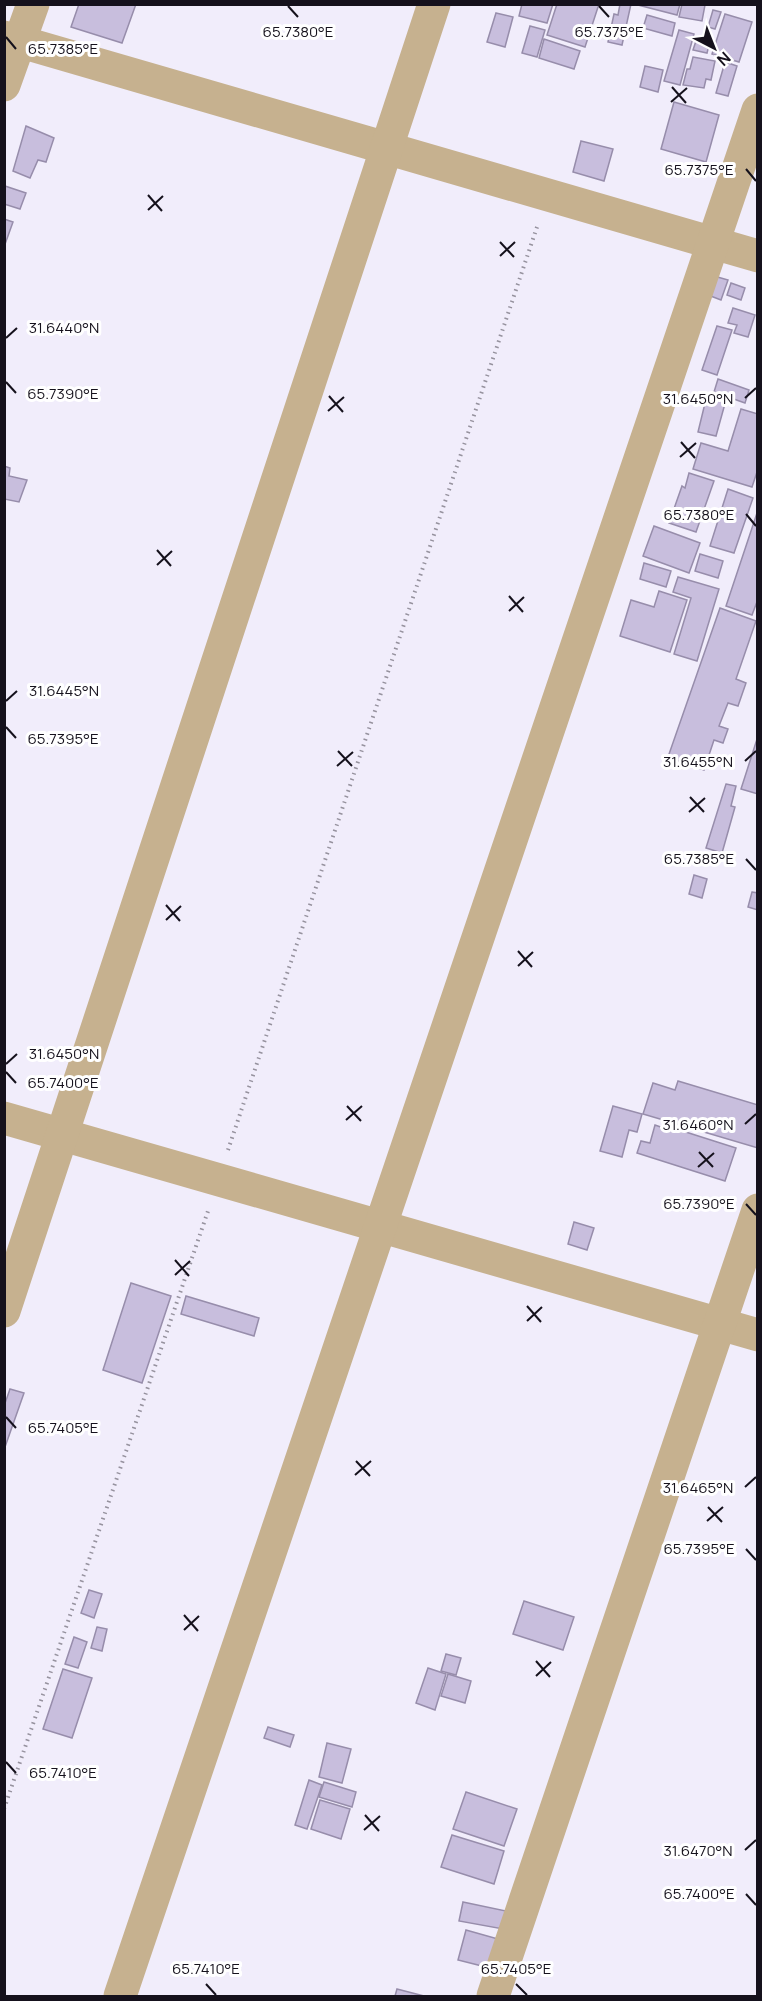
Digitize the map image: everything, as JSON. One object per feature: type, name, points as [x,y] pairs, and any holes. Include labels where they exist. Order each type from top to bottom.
[{"type":"street","points":[[4,85],[12,39],[33,4]]},
{"type":"street","points":[[4,1311],[434,4]]},
{"type":"street","points":[[12,39],[758,256]]},
{"type":"street","points":[[120,1996],[758,110]]},
{"type":"street","points":[[4,1118],[758,1335]]},
{"type":"street","points":[[493,1996],[758,1210]]},
{"type":"path","points":[[4,1809],[218,1181],[548,195]]},
{"type":"building","points":[[79,4],[136,4],[122,43],[71,27]]},
{"type":"building","points":[[522,4],[553,4],[547,23],[519,16]]},
{"type":"building","points":[[557,4],[599,4],[585,47],[547,35]]},
{"type":"building","points":[[620,4],[631,4],[622,45],[608,42],[614,14],[618,15]]},
{"type":"building","points":[[634,4],[680,4],[677,15]]},
{"type":"building","points":[[682,4],[705,5],[702,21],[679,17]]},
{"type":"building","points":[[713,10],[721,12],[715,29],[708,27]]},
{"type":"building","points":[[496,13],[513,17],[505,47],[487,42]]},
{"type":"building","points":[[725,14],[752,22],[739,62],[712,54]]},
{"type":"building","points":[[647,15],[675,23],[672,36],[643,28]]},
{"type":"building","points":[[530,26],[545,30],[537,57],[522,53]]},
{"type":"building","points":[[679,30],[694,34],[680,85],[664,81]]},
{"type":"building","points":[[697,38],[710,41],[707,53],[693,50]]},
{"type":"building","points":[[544,39],[580,51],[574,69],[539,58]]},
{"type":"building","points":[[693,57],[715,61],[711,80],[706,79],[704,88],[683,85]]},
{"type":"building","points":[[725,62],[737,66],[728,96],[716,93]]},
{"type":"building","points":[[645,66],[663,70],[658,92],[640,87]]},
{"type":"building","points":[[674,102],[719,115],[706,162],[661,149]]},
{"type":"building","points":[[26,126],[54,138],[46,162],[38,160],[30,178],[13,171]]},
{"type":"building","points":[[581,141],[613,149],[604,181],[573,172]]},
{"type":"building","points":[[5,186],[26,193],[20,209],[4,204]]},
{"type":"building","points":[[4,219],[13,222],[4,247]]},
{"type":"building","points":[[714,276],[728,280],[721,300],[708,295]]},
{"type":"building","points":[[731,283],[745,288],[741,300],[727,295]]},
{"type":"building","points":[[733,308],[755,315],[748,337],[734,333],[737,325],[728,323]]},
{"type":"building","points":[[717,326],[732,330],[717,375],[702,370]]},
{"type":"building","points":[[718,379],[749,390],[745,403],[714,392]]},
{"type":"building","points":[[707,395],[726,400],[716,436],[698,432]]},
{"type":"building","points":[[741,409],[758,414],[758,469],[752,487],[693,469],[701,443],[728,451]]},
{"type":"building","points":[[4,466],[10,468],[9,476],[27,480],[19,502],[4,499]]},
{"type":"building","points":[[689,473],[714,481],[696,532],[669,523],[682,486],[685,488]]},
{"type":"building","points":[[728,489],[753,498],[734,553],[710,546]]},
{"type":"building","points":[[758,510],[758,599],[752,615],[726,606]]},
{"type":"building","points":[[654,526],[700,543],[689,573],[643,556]]},
{"type":"building","points":[[700,554],[723,561],[718,578],[695,571]]},
{"type":"building","points":[[644,563],[671,571],[666,587],[640,579]]},
{"type":"building","points":[[678,577],[719,589],[697,661],[674,654],[691,598],[673,592]]},
{"type":"building","points":[[659,591],[687,600],[670,652],[620,636],[631,600],[654,607]]},
{"type":"building","points":[[720,608],[756,621],[736,679],[746,683],[738,706],[728,703],[719,726],[728,729],[723,743],[714,740],[704,770],[668,757]]},
{"type":"building","points":[[758,736],[758,794],[741,789]]},
{"type":"building","points":[[726,784],[736,786],[731,806],[735,807],[722,853],[706,848]]},
{"type":"building","points":[[694,875],[707,879],[702,898],[689,894]]},
{"type":"building","points":[[752,892],[758,893],[758,910],[748,907]]},
{"type":"building","points":[[678,1081],[758,1105],[758,1148],[643,1114],[653,1083],[675,1090]]},
{"type":"building","points":[[613,1106],[642,1114],[637,1132],[629,1130],[622,1157],[600,1151]]},
{"type":"building","points":[[655,1125],[669,1130],[670,1127],[736,1148],[725,1181],[637,1153],[641,1141],[650,1143]]},
{"type":"building","points":[[574,1222],[594,1228],[587,1250],[568,1244]]},
{"type":"building","points":[[131,1283],[171,1296],[142,1383],[103,1370]]},
{"type":"building","points":[[186,1296],[259,1318],[254,1336],[181,1314]]},
{"type":"building","points":[[10,1389],[24,1393],[5,1447],[4,1406]]},
{"type":"building","points":[[89,1590],[102,1594],[94,1618],[81,1613]]},
{"type":"building","points":[[524,1601],[574,1617],[563,1650],[513,1634]]},
{"type":"building","points":[[97,1627],[107,1629],[102,1651],[91,1648]]},
{"type":"building","points":[[74,1637],[87,1642],[78,1668],[65,1664]]},
{"type":"building","points":[[446,1654],[461,1658],[456,1675],[441,1671]]},
{"type":"building","points":[[428,1668],[446,1674],[435,1710],[416,1703]]},
{"type":"building","points":[[63,1669],[92,1678],[72,1738],[43,1729]]},
{"type":"building","points":[[448,1674],[471,1681],[465,1703],[441,1696]]},
{"type":"building","points":[[268,1727],[294,1735],[290,1747],[264,1738]]},
{"type":"building","points":[[327,1743],[351,1749],[342,1783],[319,1777]]},
{"type":"building","points":[[309,1780],[322,1785],[307,1829],[295,1825]]},
{"type":"building","points":[[324,1782],[356,1792],[352,1807],[319,1797]]},
{"type":"building","points":[[466,1792],[517,1809],[504,1846],[453,1829]]},
{"type":"building","points":[[320,1800],[350,1809],[341,1839],[311,1829]]},
{"type":"building","points":[[452,1835],[504,1851],[494,1884],[441,1867]]},
{"type":"building","points":[[463,1902],[506,1911],[503,1929],[459,1921]]},
{"type":"building","points":[[466,1930],[498,1939],[490,1968],[458,1960]]},
{"type":"building","points":[[397,1989],[424,1996],[395,1996]]}]
